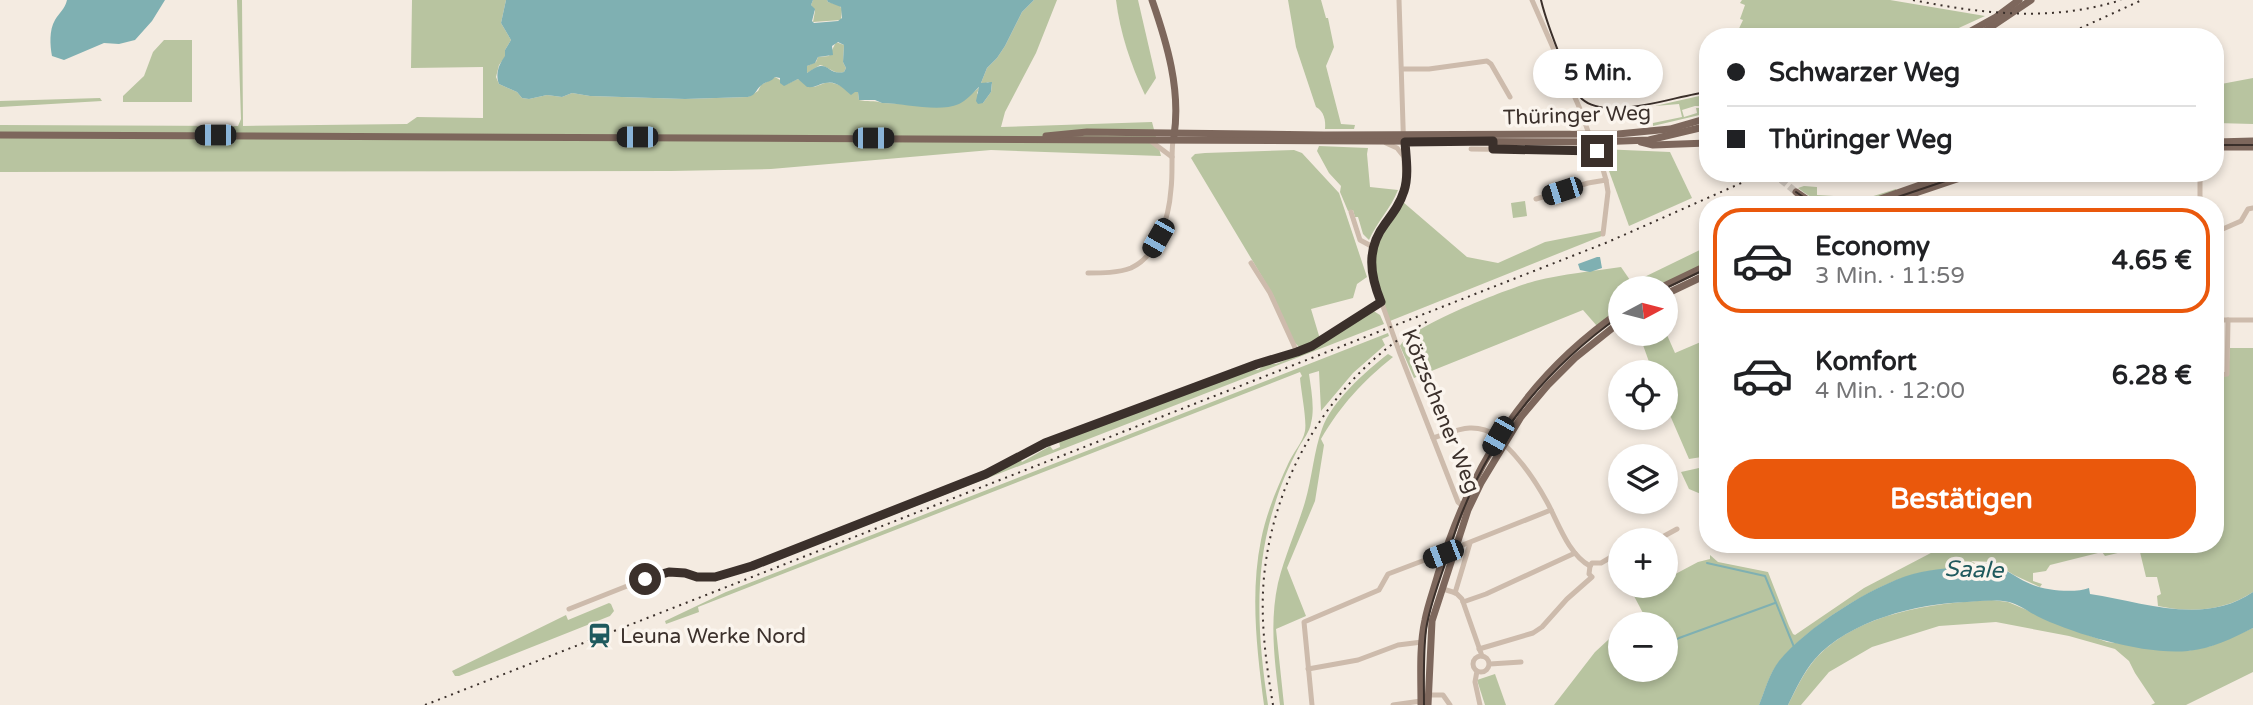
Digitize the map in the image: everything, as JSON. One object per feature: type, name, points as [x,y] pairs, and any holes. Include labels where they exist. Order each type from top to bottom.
[{"type":"main road","points":[[1152,0],[1171,65],[1174,136]]},
{"type":"main road","points":[[1976,28],[2019,0]]},
{"type":"main road","points":[[1989,28],[2031,0]]},
{"type":"main road","name":"Thüringer Weg","points":[[1404,138],[1645,132],[1670,129],[1699,121]]},
{"type":"main road","name":"Thüringer Weg","points":[[1404,138],[1493,145],[1637,141],[1699,129]]},
{"type":"main road","points":[[1012,140],[1087,132],[1383,142],[1404,138]]},
{"type":"main road","points":[[0,135],[1012,140],[1149,140],[1174,136],[1404,138]]},
{"type":"main road","points":[[1637,141],[1647,144],[1699,143]]},
{"type":"main road","points":[[2224,142],[2253,141]]},
{"type":"main road","points":[[2224,148],[2253,147]]},
{"type":"main road","points":[[1889,196],[1928,182]]},
{"type":"main road","points":[[1907,196],[1948,182]]},
{"type":"main road","points":[[1678,279],[1699,269]]},
{"type":"main road","points":[[1678,288],[1699,278]]},
{"type":"main road","points":[[1423,704],[1422,642],[1425,619],[1444,553],[1498,436],[1528,396],[1557,365],[1608,321]]},
{"type":"main road","points":[[1423,704],[1428,695],[1430,631],[1465,508],[1503,443],[1534,401],[1563,370],[1608,332]]},
{"type":"street","points":[[1351,212],[1360,240],[1373,247],[1380,231],[1395,212],[1405,187],[1399,0]]},
{"type":"street","points":[[1532,0],[1589,134]]},
{"type":"street","points":[[1402,69],[1429,69],[1487,61],[1510,97]]},
{"type":"street","points":[[1088,273],[1130,268],[1149,253],[1158,238],[1169,207],[1174,136]]},
{"type":"street","points":[[1149,140],[1172,158]]},
{"type":"street","points":[[1383,142],[1397,148],[1406,161]]},
{"type":"street","points":[[1596,142],[1608,192],[1604,234]]},
{"type":"street","name":"Thüringer Weg","points":[[1471,149],[1493,145],[1597,151]]},
{"type":"street","points":[[1536,199],[1606,180]]},
{"type":"street","points":[[2224,228],[2241,220],[2248,209],[2253,208]]},
{"type":"street","name":"Kötzschener Weg","points":[[1373,247],[1373,283],[1458,502],[1465,508]]},
{"type":"street","points":[[1251,263],[1269,293],[1297,352]]},
{"type":"street","points":[[569,609],[660,573],[679,572],[705,578],[752,566],[986,474],[1067,434],[1312,346],[1381,302]]},
{"type":"street","points":[[2224,320],[2253,320]]},
{"type":"street","points":[[2224,375],[2227,374],[2228,320]]},
{"type":"street","points":[[1433,438],[1471,427],[1488,430],[1498,436]]},
{"type":"street","points":[[1503,443],[1523,464],[1575,553],[1590,566]]},
{"type":"street","points":[[1312,705],[1304,622],[1379,590],[1388,574],[1551,510]]},
{"type":"street","points":[[1455,593],[1470,543]]},
{"type":"street","points":[[1463,602],[1575,553]]},
{"type":"street","points":[[1479,649],[1526,635],[1542,626],[1591,577],[1589,574],[1592,563],[1601,563],[1608,559]]},
{"type":"street","points":[[1443,589],[1460,596],[1482,656],[1490,664]]},
{"type":"street","points":[[1308,668],[1358,660],[1398,645],[1422,642]]},
{"type":"street","points":[[1480,705],[1475,681],[1477,671],[1473,664],[1476,658],[1482,656]]},
{"type":"street","points":[[1490,664],[1521,662]]},
{"type":"street","points":[[1477,671],[1486,671],[1490,664]]},
{"type":"street","points":[[1428,695],[1443,695],[1450,705]]},
{"type":"street","points":[[1393,705],[1423,704]]},
{"type":"green space","points":[[237,0],[242,0],[243,126],[407,124],[417,117],[483,118],[483,67],[411,68],[412,0],[506,0],[501,23],[511,40],[496,77],[499,84],[517,92],[522,98],[547,95],[562,97],[572,93],[685,99],[748,97],[775,77],[787,84],[798,79],[814,87],[833,83],[858,92],[859,100],[862,101],[932,106],[955,102],[980,87],[977,93],[983,103],[991,92],[992,84],[981,83],[987,68],[1005,46],[1022,12],[1034,0],[1057,0],[1036,53],[1005,112],[1001,127],[1152,122],[1161,156],[991,150],[771,169],[0,172],[0,125],[238,126],[241,119]]},
{"type":"green space","points":[[813,0],[827,0],[839,5],[842,9],[841,20],[813,22]]},
{"type":"green space","points":[[1116,0],[1138,0],[1156,78],[1145,95],[1127,49]]},
{"type":"green space","points":[[1288,0],[1321,0],[1334,47],[1326,66],[1341,124],[1355,125],[1354,129],[1325,129],[1324,116],[1316,107],[1296,47]]},
{"type":"green space","points":[[1742,0],[1890,0],[1985,16],[1959,28],[1739,28],[1745,5],[1740,3]]},
{"type":"green space","points":[[164,40],[192,40],[192,102],[123,102],[123,96],[144,76],[153,52]]},
{"type":"green space","points":[[836,42],[844,45],[844,72],[835,72],[820,65],[807,73],[807,66],[816,62],[818,57],[829,56]]},
{"type":"green space","points":[[2253,78],[2253,124],[2224,123],[2224,83]]},
{"type":"green space","points":[[1699,96],[1699,106],[1682,110],[1684,117],[1697,113],[1696,108],[1699,108],[1699,115],[1653,126],[1653,123],[1682,117],[1679,104],[1655,106]]},
{"type":"green space","points":[[100,98],[102,101],[0,107],[0,101]]},
{"type":"green space","points":[[1319,146],[1368,148],[1370,187],[1398,190],[1369,240],[1363,234],[1353,210],[1348,211],[1340,192],[1341,186],[1329,173],[1317,151]]},
{"type":"green space","points":[[1601,149],[1670,152],[1692,198],[1629,226]]},
{"type":"green space","points":[[1294,150],[1302,153],[1339,193],[1367,277],[1357,284],[1353,298],[1311,309],[1320,339],[1305,347],[1299,347],[1294,342],[1273,295],[1191,158],[1195,154],[1205,153]]},
{"type":"green space","points":[[1817,187],[1817,195],[1834,196],[1809,196],[1798,188]]},
{"type":"green space","points":[[1896,189],[1897,192],[1884,196],[1873,196]]},
{"type":"green space","points":[[1525,201],[1527,216],[1513,218],[1511,203]]},
{"type":"green space","points":[[1403,202],[1467,257],[1498,263],[1545,242],[1601,231],[1602,236],[1390,321],[1377,278],[1376,257],[1382,235]]},
{"type":"green space","points":[[1699,250],[1699,266],[1678,277],[1646,276]]},
{"type":"green space","points":[[1621,267],[1627,276],[1608,276],[1608,318],[1597,326],[1583,310],[1414,378],[1400,346],[1422,328],[1484,299],[1535,281]]},
{"type":"green space","points":[[1372,310],[1380,315],[1384,324],[785,557],[784,555],[988,476],[1020,459],[1022,462],[1050,446],[1053,450],[1060,447],[1059,440],[1252,369],[1258,370],[1266,364],[1276,364],[1320,345]]},
{"type":"green space","points":[[1388,333],[1389,336],[1382,339],[1385,345],[1353,373],[1321,411],[1319,371],[1309,374],[1313,405],[1310,426],[1279,491],[1263,556],[1259,606],[1268,705],[1264,705],[1257,643],[1255,602],[1258,560],[1272,501],[1305,431],[1300,372],[698,607],[699,612],[666,624],[665,621],[726,592]]},
{"type":"green space","points":[[1699,343],[1699,457],[1689,459],[1676,430],[1678,360],[1648,360],[1643,346],[1672,346],[1675,353]]},
{"type":"green space","points":[[2230,348],[2253,348],[2253,592],[2231,603],[2207,609],[2158,606],[2157,596],[2161,594],[2157,577],[2146,577],[2140,553],[2224,553],[2224,377],[2228,374]]},
{"type":"green space","points":[[1388,354],[1393,357],[1353,395],[1321,439],[1324,445],[1315,501],[1287,568],[1306,616],[1276,629],[1284,705],[1280,705],[1274,644],[1275,598],[1305,502],[1319,437],[1341,398]]},
{"type":"green space","points":[[1699,468],[1699,493],[1689,489],[1681,472]]},
{"type":"green space","points":[[1931,553],[2098,553],[2050,565],[2046,571],[2033,573],[2033,581],[2042,584],[2040,587],[1993,562],[1971,561],[1976,564],[1920,573],[1878,588],[1822,622],[1791,649],[1770,677],[1759,705],[1554,705],[1595,652],[1608,640],[1608,682],[1678,682],[1678,612],[1642,612],[1635,598],[1678,598],[1678,573],[1710,559],[1710,555],[1718,562],[1768,572],[1795,635],[1864,588]]},
{"type":"green space","points":[[1992,600],[2008,602],[2107,642],[2187,651],[2211,646],[2253,628],[2253,672],[2186,705],[2151,705],[2155,703],[2129,661],[2115,649],[2069,636],[1996,622],[1939,626],[1872,647],[1829,672],[1801,705],[1788,705],[1816,658],[1833,642],[1853,630],[1898,613],[1946,604]]},
{"type":"green space","points":[[609,603],[614,611],[610,616],[459,676],[455,676],[452,671],[566,615],[568,620]]},
{"type":"green space","points":[[1495,674],[1506,705],[1485,705],[1477,680]]},
{"type":"water","points":[[67,0],[165,0],[152,21],[135,40],[119,44],[104,43],[64,60],[52,56],[50,38],[53,24]]},
{"type":"water","points":[[506,0],[813,0],[811,5],[815,9],[812,21],[814,23],[838,21],[842,18],[841,7],[827,0],[1034,0],[1022,12],[1005,46],[987,68],[981,83],[992,82],[991,92],[983,103],[978,104],[976,101],[979,87],[962,103],[941,108],[859,100],[858,92],[851,95],[833,83],[807,87],[798,79],[784,86],[780,83],[780,78],[775,77],[748,97],[685,99],[572,93],[562,97],[547,95],[522,98],[517,92],[499,84],[497,77],[511,40],[501,23]],"holes":[[[838,42],[844,45],[844,72],[820,66],[807,73],[807,66],[815,63],[818,57],[833,55],[832,46]]]},
{"type":"water","points":[[1600,257],[1602,268],[1590,272],[1580,270],[1578,264]]},
{"type":"water","name":"Saale","points":[[1982,563],[1996,566],[2039,587],[2070,591],[2089,588],[2090,594],[2173,609],[2214,608],[2253,592],[2253,628],[2205,648],[2188,651],[2153,650],[2076,632],[2009,602],[1988,600],[1927,606],[1885,617],[1846,634],[1815,659],[1803,675],[1788,705],[1759,705],[1779,661],[1805,635],[1840,610],[1878,588],[1913,574]]},
{"type":"waterway","points":[[1707,563],[1765,576],[1794,647]]},
{"type":"waterway","points":[[1678,639],[1775,603]]},
{"type":"tunnel","points":[[1784,182],[1796,192]]},
{"type":"tram line","points":[[1541,0],[1553,38],[1573,86],[1582,99],[1608,108],[1625,108],[1699,93]]},
{"type":"tram line","points":[[2224,145],[2253,145]]},
{"type":"tram line","points":[[1901,196],[1942,182]]},
{"type":"tram line","points":[[1796,192],[1802,196]]},
{"type":"tram line","points":[[1678,282],[1699,272]]},
{"type":"tram line","points":[[1424,705],[1424,649],[1429,613],[1458,522],[1477,479],[1492,452],[1528,401],[1571,355],[1608,325]]},
{"type":"railway","points":[[1913,0],[2017,14],[2070,11],[2121,0]]},
{"type":"railway","points":[[2081,28],[2142,0]]},
{"type":"railway","points":[[1712,196],[1744,182]]},
{"type":"railway","points":[[425,705],[1608,242],[1699,202]]},
{"type":"railway","points":[[1273,705],[1264,641],[1263,593],[1270,538],[1281,500],[1315,429],[1338,397],[1365,368],[1395,342],[1428,321]]},
{"type":"place","name":"Leuna Werke Nord","points":[[600,636]]},
{"type":"route","points":[[645,579],[669,572],[715,577],[752,566],[986,474],[1045,443],[1312,346],[1381,302],[1373,283],[1372,254],[1377,238],[1395,212],[1405,187],[1405,142],[1493,141],[1493,149],[1597,151]]}]
